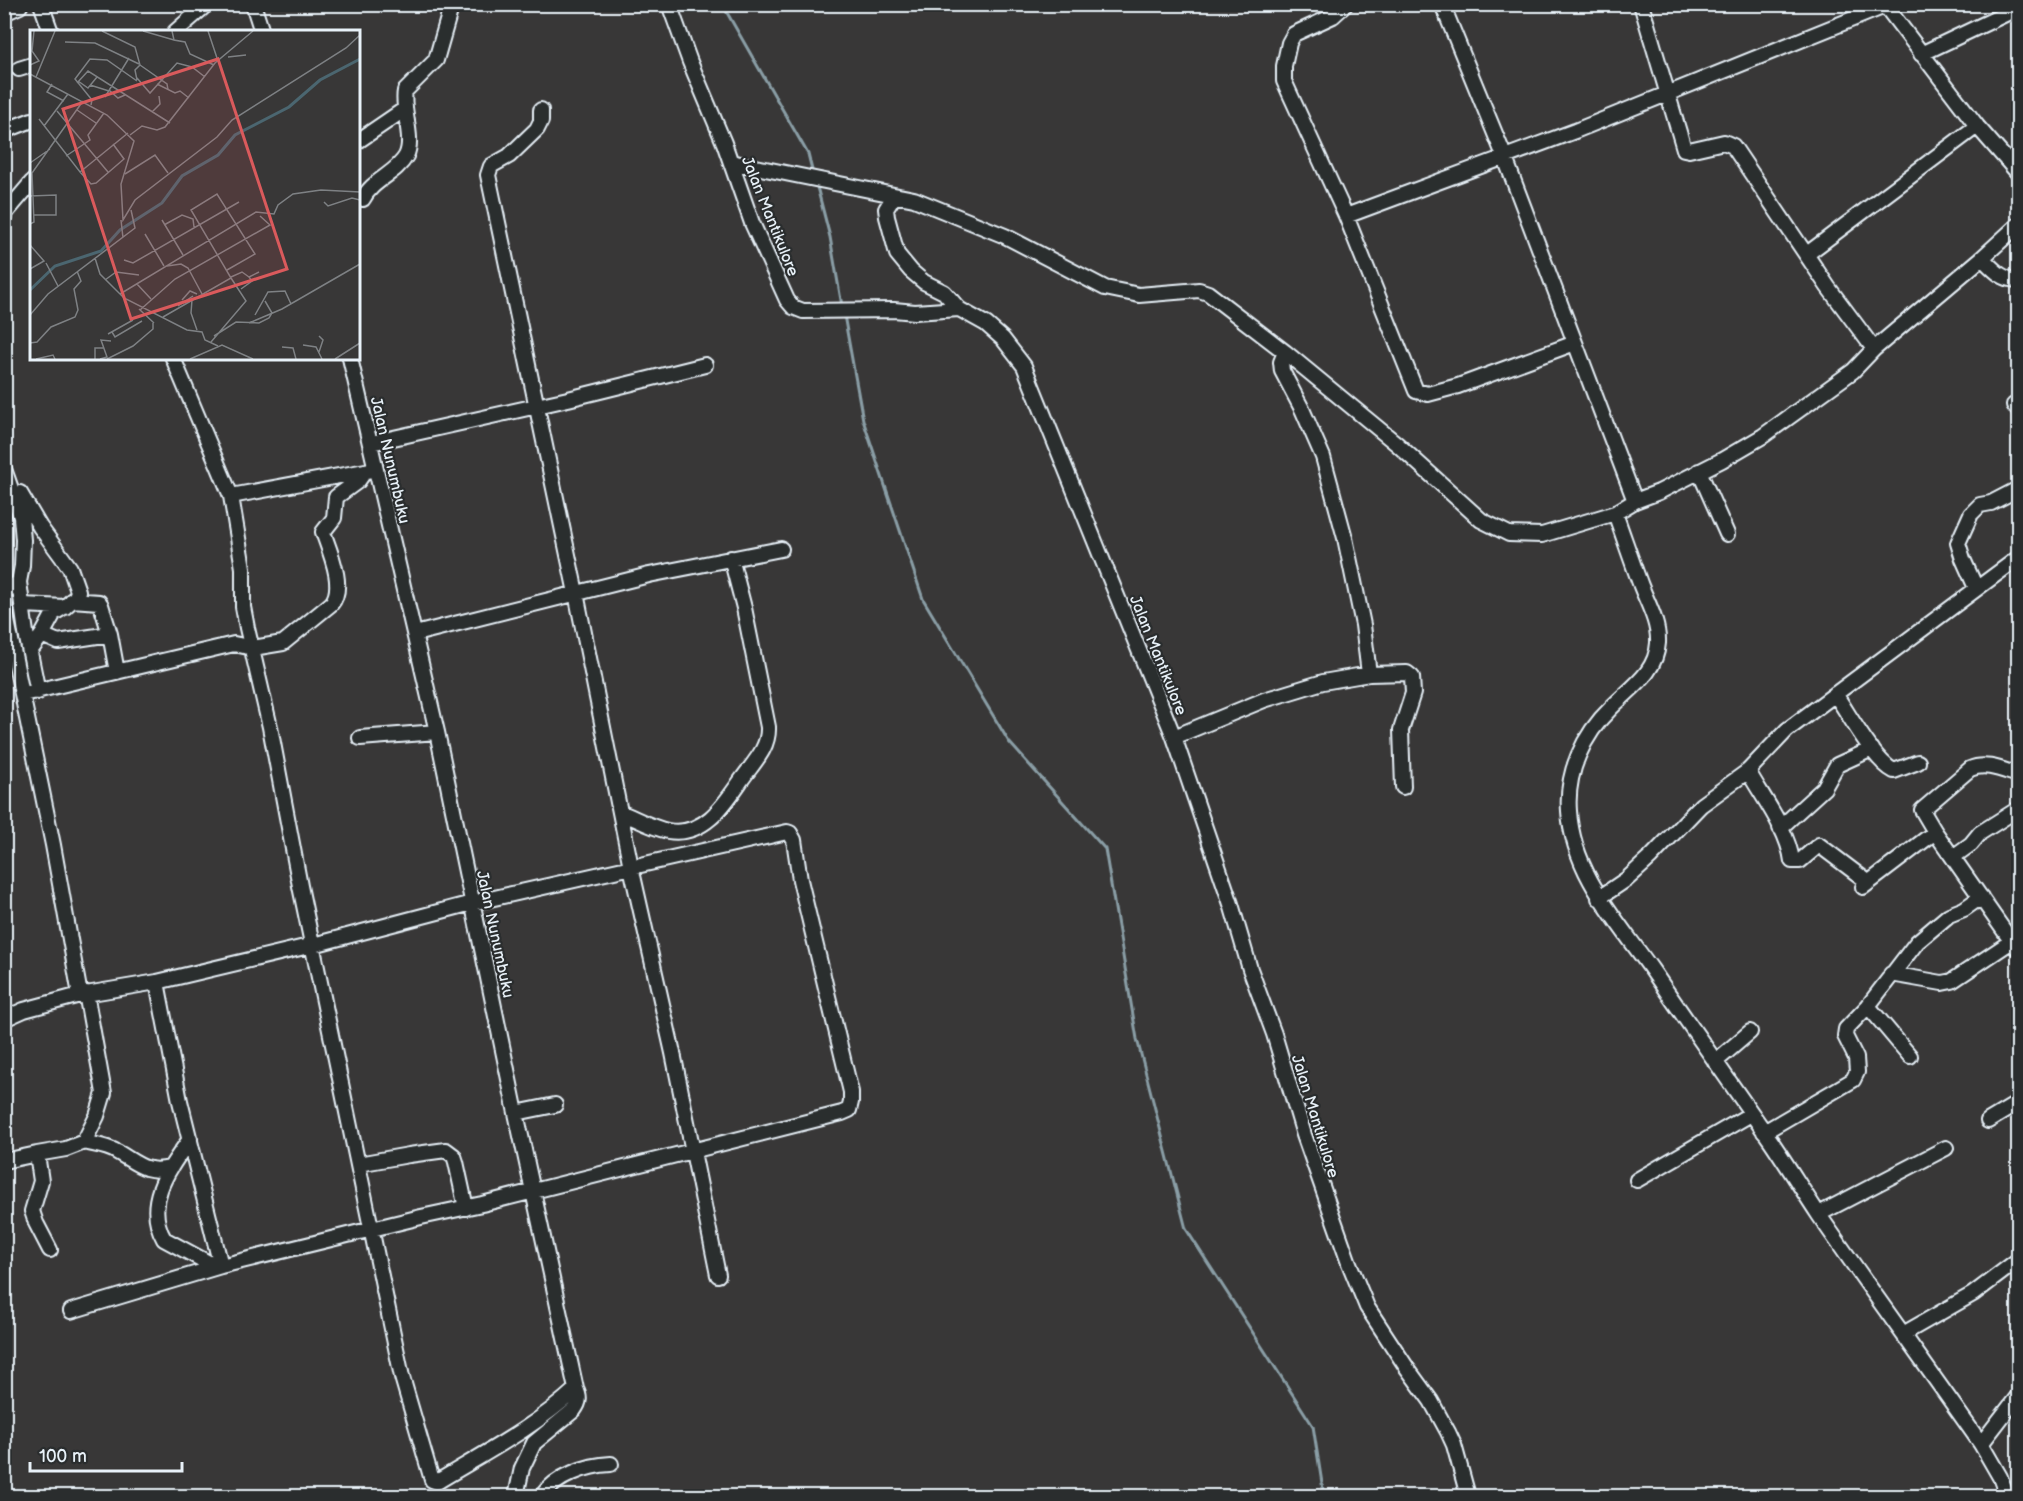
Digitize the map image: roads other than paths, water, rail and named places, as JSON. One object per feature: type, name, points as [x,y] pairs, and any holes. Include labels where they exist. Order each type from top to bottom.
[{"type":"street","points":[[41,4],[50,30]]},
{"type":"street","points":[[177,30],[207,4]]},
{"type":"street","points":[[253,4],[261,30]]},
{"type":"street","points":[[363,199],[368,189],[401,163],[406,155],[409,128],[404,95],[408,87],[436,60],[452,4]]},
{"type":"street","name":"Jalan Mantikulore","points":[[669,4],[738,163],[752,223],[787,300],[798,309],[827,311],[926,312],[959,309],[986,324],[1003,339],[1024,366],[1174,737],[1231,904],[1250,969],[1274,1034],[1311,1156],[1349,1263],[1367,1307],[1431,1401],[1448,1432],[1459,1461],[1468,1497]]},
{"type":"street","points":[[1346,4],[1333,16],[1294,34],[1289,43],[1283,71],[1284,81],[1346,216],[1416,391],[1428,394],[1458,386],[1575,343]]},
{"type":"street","points":[[1442,4],[1505,158],[1635,501]]},
{"type":"street","points":[[1641,4],[1684,149],[1689,150],[1724,142],[1733,146],[1853,324],[1874,350]]},
{"type":"street","points":[[1346,216],[1505,158],[1887,5],[1921,54],[1977,126],[2019,173]]},
{"type":"street","points":[[4,13],[20,6]]},
{"type":"street","points":[[1921,54],[2019,8]]},
{"type":"street","points":[[360,140],[405,109]]},
{"type":"street","points":[[541,110],[541,121],[537,129],[509,156],[491,166],[488,173],[631,867],[673,1053],[718,1275]]},
{"type":"street","points":[[4,131],[30,121]]},
{"type":"street","points":[[1807,254],[1977,126]]},
{"type":"street","points":[[738,163],[914,199],[1005,236],[1105,288],[1139,295],[1203,290],[1285,352],[1397,444],[1481,520],[1509,534],[1542,535],[1615,513],[1764,436],[1853,371],[1874,350],[2019,225]]},
{"type":"street","points":[[4,215],[30,184]]},
{"type":"street","points":[[899,196],[893,198],[886,209],[897,254],[911,271],[924,282],[944,292],[959,309]]},
{"type":"street","points":[[1982,258],[1999,275],[2009,280],[2019,280]]},
{"type":"street","points":[[1285,352],[1281,362],[1282,371],[1314,434],[1337,509],[1363,625],[1369,674]]},
{"type":"street","points":[[174,360],[231,496],[243,568],[243,607],[402,1377],[427,1468],[433,1481],[437,1482],[480,1457],[554,1410],[576,1389]]},
{"type":"street","name":"Jalan Nunumbuku","points":[[350,360],[370,443],[371,470],[415,634],[437,732],[516,1113],[576,1389],[580,1396],[579,1404],[534,1443],[522,1468],[516,1497]]},
{"type":"street","points":[[370,443],[536,406],[705,364]]},
{"type":"street","points":[[231,496],[371,470]]},
{"type":"street","points":[[23,694],[234,644],[253,648],[283,643],[331,604],[336,597],[338,581],[323,532],[334,518],[336,497],[371,470]]},
{"type":"street","points":[[6,471],[21,517],[23,540],[19,582],[38,692]]},
{"type":"street","points":[[6,471],[35,519],[70,568],[78,591],[68,604],[54,613],[30,651]]},
{"type":"street","points":[[1699,471],[1727,534]]},
{"type":"street","points":[[1976,588],[1958,543],[1971,514],[1980,505],[1991,503],[2019,489]]},
{"type":"street","points":[[1615,513],[1651,611],[1658,633],[1658,645],[1654,662],[1643,679],[1610,708],[1596,724],[1573,766],[1569,787],[1569,812],[1575,846],[1599,898],[1981,1444],[2011,1494]]},
{"type":"street","points":[[415,634],[649,575],[781,549]]},
{"type":"street","points":[[620,812],[668,831],[694,829],[708,821],[727,801],[759,757],[766,743],[768,727],[744,608],[731,558]]},
{"type":"street","points":[[1599,898],[1627,879],[1701,805],[1748,771],[1787,730],[2019,558]]},
{"type":"street","points":[[4,592],[19,582]]},
{"type":"street","points":[[23,605],[99,602],[102,605],[110,634],[117,672]]},
{"type":"street","points":[[4,606],[104,1093],[84,1142]]},
{"type":"street","points":[[42,635],[58,642],[110,634]]},
{"type":"street","points":[[1174,737],[1264,700],[1323,682],[1369,674],[1407,673],[1412,677],[1413,693],[1401,730],[1403,787]]},
{"type":"street","points":[[1835,694],[1872,749],[1889,768],[1894,771],[1918,762]]},
{"type":"street","points":[[360,738],[437,732]]},
{"type":"street","points":[[1780,828],[1820,793],[1838,765],[1872,749]]},
{"type":"street","points":[[1892,974],[1942,983],[1952,981],[2016,943],[1953,857],[1922,808],[1970,769],[1984,765],[2019,775]]},
{"type":"street","points":[[1748,771],[1778,820],[1791,852],[1792,861],[1800,861],[1819,845],[1865,885],[1935,831]]},
{"type":"street","points":[[1953,857],[1971,844],[1980,833],[2019,809]]},
{"type":"street","points":[[4,1019],[24,1010],[83,994],[157,982],[313,945],[472,903],[773,834],[790,833],[794,840],[800,880],[851,1092],[849,1110],[466,1208],[218,1267],[71,1311]]},
{"type":"street","points":[[1764,1132],[1853,1080],[1857,1072],[1856,1058],[1845,1036],[1846,1029],[1868,1006],[1917,942],[1949,915],[1965,909],[1981,897]]},
{"type":"street","points":[[157,982],[180,1101],[218,1267]]},
{"type":"street","points":[[1868,1006],[1910,1056]]},
{"type":"street","points":[[1715,1062],[1750,1032]]},
{"type":"street","points":[[1988,1121],[2019,1103]]},
{"type":"street","points":[[516,1113],[555,1105]]},
{"type":"street","points":[[1637,1180],[1751,1114]]},
{"type":"street","points":[[190,1139],[170,1168],[157,1196],[157,1215],[164,1239],[218,1267]]},
{"type":"street","points":[[4,1161],[66,1149],[84,1142],[111,1149],[140,1166],[152,1170],[170,1168]]},
{"type":"street","points":[[1819,1214],[1946,1148]]},
{"type":"street","points":[[358,1164],[446,1150],[454,1156],[466,1208]]},
{"type":"street","points":[[37,1154],[41,1181],[32,1211],[50,1250]]},
{"type":"street","points":[[1903,1334],[1973,1294],[2019,1260]]},
{"type":"street","points":[[1981,1444],[2019,1396]]},
{"type":"street","points":[[542,1497],[548,1488],[570,1475],[600,1465],[611,1464]]},
{"type":"waterway","points":[[722,4],[808,154],[813,174]]},
{"type":"waterway","points":[[816,183],[830,237],[842,306]]},
{"type":"waterway","points":[[844,315],[863,420],[923,599],[1009,742],[1105,849],[1137,1039],[1186,1229],[1313,1426],[1324,1496]]}]
